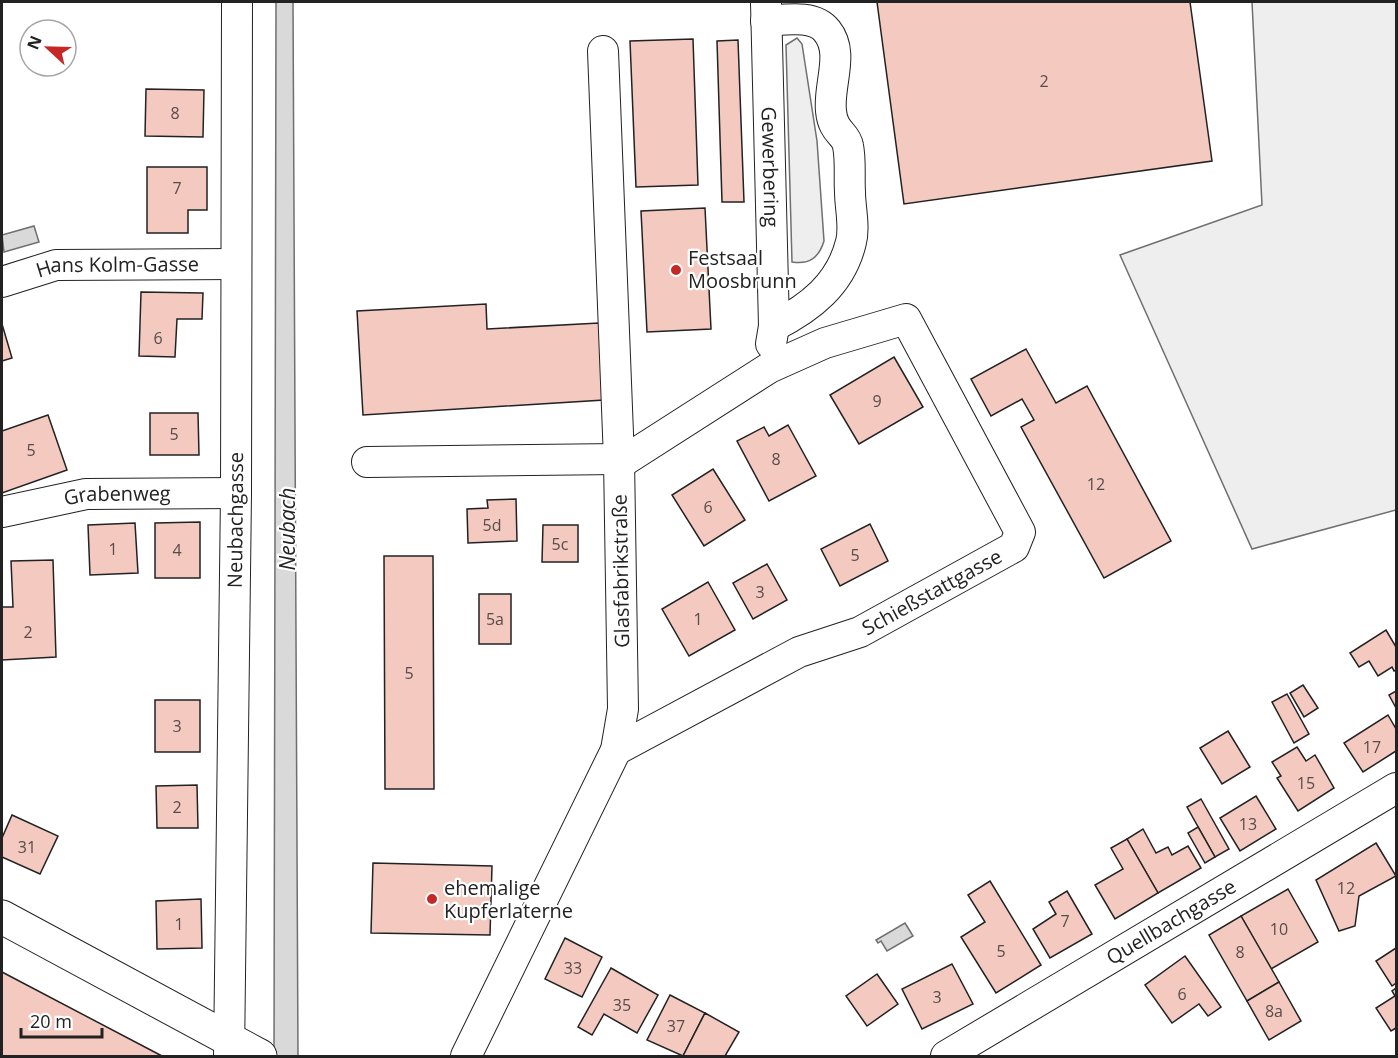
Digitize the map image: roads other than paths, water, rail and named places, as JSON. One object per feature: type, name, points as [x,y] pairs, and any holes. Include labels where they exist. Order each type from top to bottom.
[{"type":"main road","points":[[2,917],[229,1048],[260,1056]]},
{"type":"street","name":"Neubachgasse","points":[[229,1048],[236,493],[237,2]]},
{"type":"street","name":"Gewerbering","points":[[766,11],[774,326],[769,368]]},
{"type":"street","points":[[766,11],[817,23],[827,30],[834,44],[836,68],[829,93],[832,125],[848,143],[852,241],[836,278],[805,310],[774,326]]},
{"type":"street","name":"Glasfabrikstraße","points":[[466,1056],[616,750],[623,709],[619,461],[603,51]]},
{"type":"street","name":"Hans Kolm-Gasse","points":[[2,282],[56,265],[236,264]]},
{"type":"street","name":"Schießstattgasse","points":[[616,750],[799,652],[860,632],[1014,547],[1020,532],[906,319],[825,343],[769,368]]},
{"type":"street","points":[[367,462],[619,461],[769,368]]},
{"type":"street","name":"Grabenweg","points":[[2,512],[86,494],[236,493]]},
{"type":"street","name":"Quellbachgasse","points":[[946,1056],[1396,788]]},
{"type":"water","name":"Neubach","points":[[276,2],[293,2],[298,1056],[274,1056]]},
{"type":"water","points":[[34,226],[39,242],[4,252],[2,235]]},
{"type":"water","points":[[905,923],[913,936],[887,951],[881,941],[878,943],[876,940]]},
{"type":"place","name":"Festsaal Moosbrunn","points":[[676,270]]},
{"type":"place","name":"ehemalige Kupferlaterne","points":[[432,899]]}]
